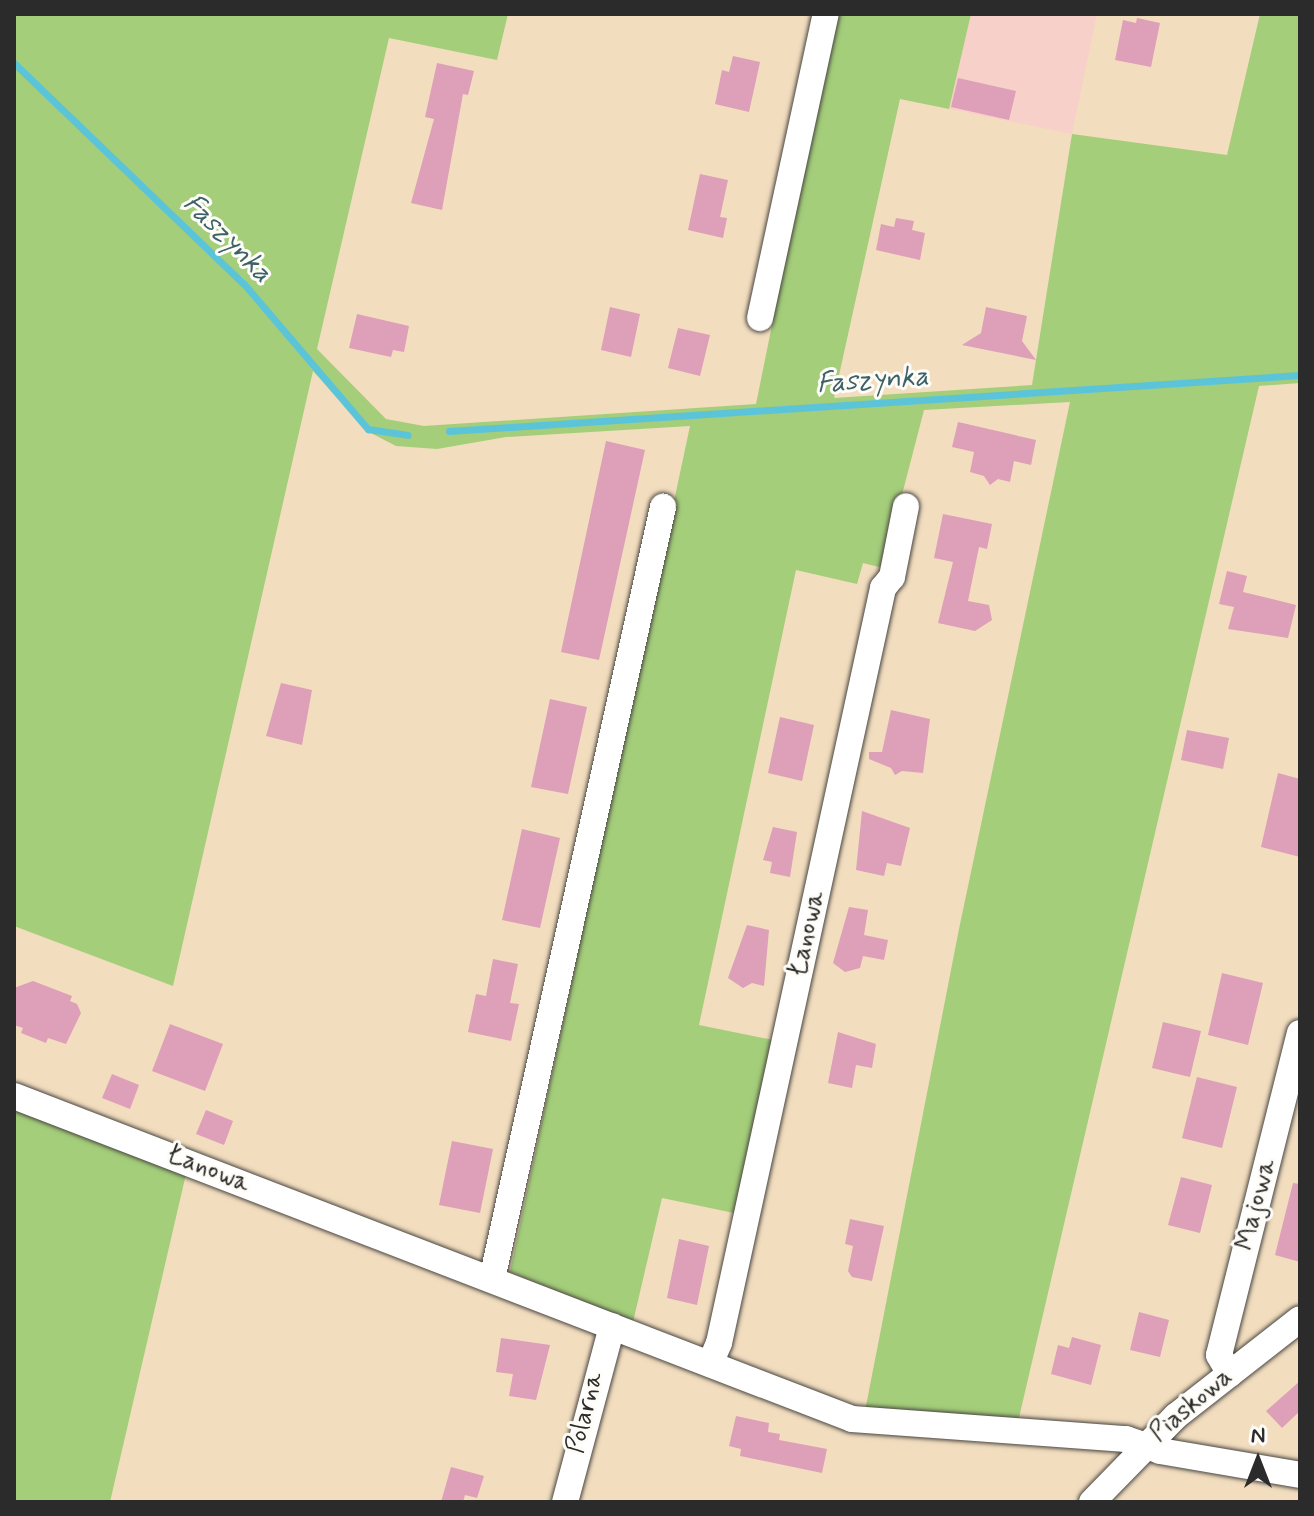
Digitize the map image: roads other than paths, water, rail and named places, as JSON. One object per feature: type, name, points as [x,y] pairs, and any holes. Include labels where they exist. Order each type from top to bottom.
[{"type":"street","points":[[760,318],[826,14]]},
{"type":"street","name":"Łanowa","points":[[710,1364],[719,1343],[883,588],[892,577],[906,506]]},
{"type":"street","points":[[492,1279],[501,1259],[663,507]]},
{"type":"street","name":"Majowa","points":[[1230,1374],[1219,1355],[1300,1033]]},
{"type":"street","name":"Łanowa","points":[[14,1096],[852,1419],[1126,1439],[1300,1475]]},
{"type":"street","name":"Piaskowa","points":[[1092,1502],[1144,1445],[1300,1319]]},
{"type":"street","name":"Polarna","points":[[565,1502],[612,1326]]},
{"type":"waterway","name":"Faszynka","points":[[14,63],[244,284],[368,429],[408,435]]},
{"type":"waterway","name":"Faszynka","points":[[449,431],[1300,375]]}]
